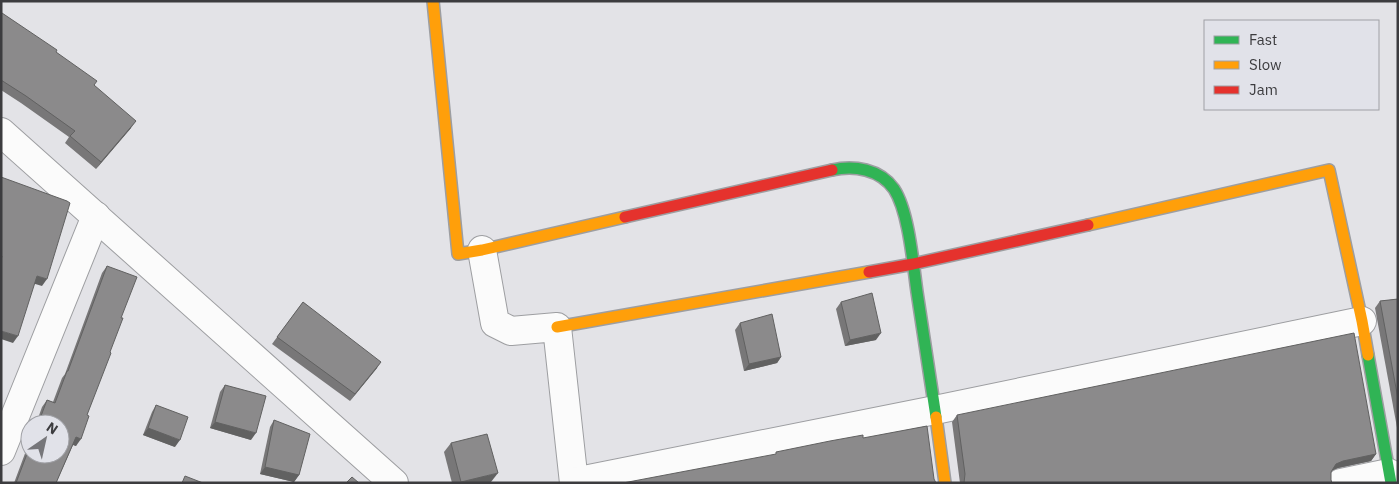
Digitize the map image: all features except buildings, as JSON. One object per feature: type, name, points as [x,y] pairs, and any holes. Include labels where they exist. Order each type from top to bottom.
[{"type":"street","points":[[433,1],[458,254],[839,168],[860,168],[879,175],[894,189],[902,208],[913,264],[945,483]]},
{"type":"street","points":[[1,132],[394,483]]},
{"type":"street","points":[[482,250],[495,323],[511,331],[557,327],[913,264],[1329,170],[1362,321],[1390,478],[1341,483]]},
{"type":"street","points":[[1,451],[96,216]]},
{"type":"street","points":[[557,327],[574,482],[935,410],[1362,321]]},
{"type":"traffic: fast","points":[[832,170],[849,168],[874,173],[888,182],[899,199],[910,239],[936,417]]},
{"type":"traffic: fast","points":[[1368,355],[1391,483]]},
{"type":"traffic: slow","points":[[433,1],[458,254],[625,217]]},
{"type":"traffic: slow","points":[[1088,225],[1329,170],[1368,355]]},
{"type":"traffic: slow","points":[[557,327],[869,272]]},
{"type":"traffic: slow","points":[[936,417],[945,483]]},
{"type":"traffic: jam","points":[[625,217],[832,170]]},
{"type":"traffic: jam","points":[[869,272],[1088,225]]}]
